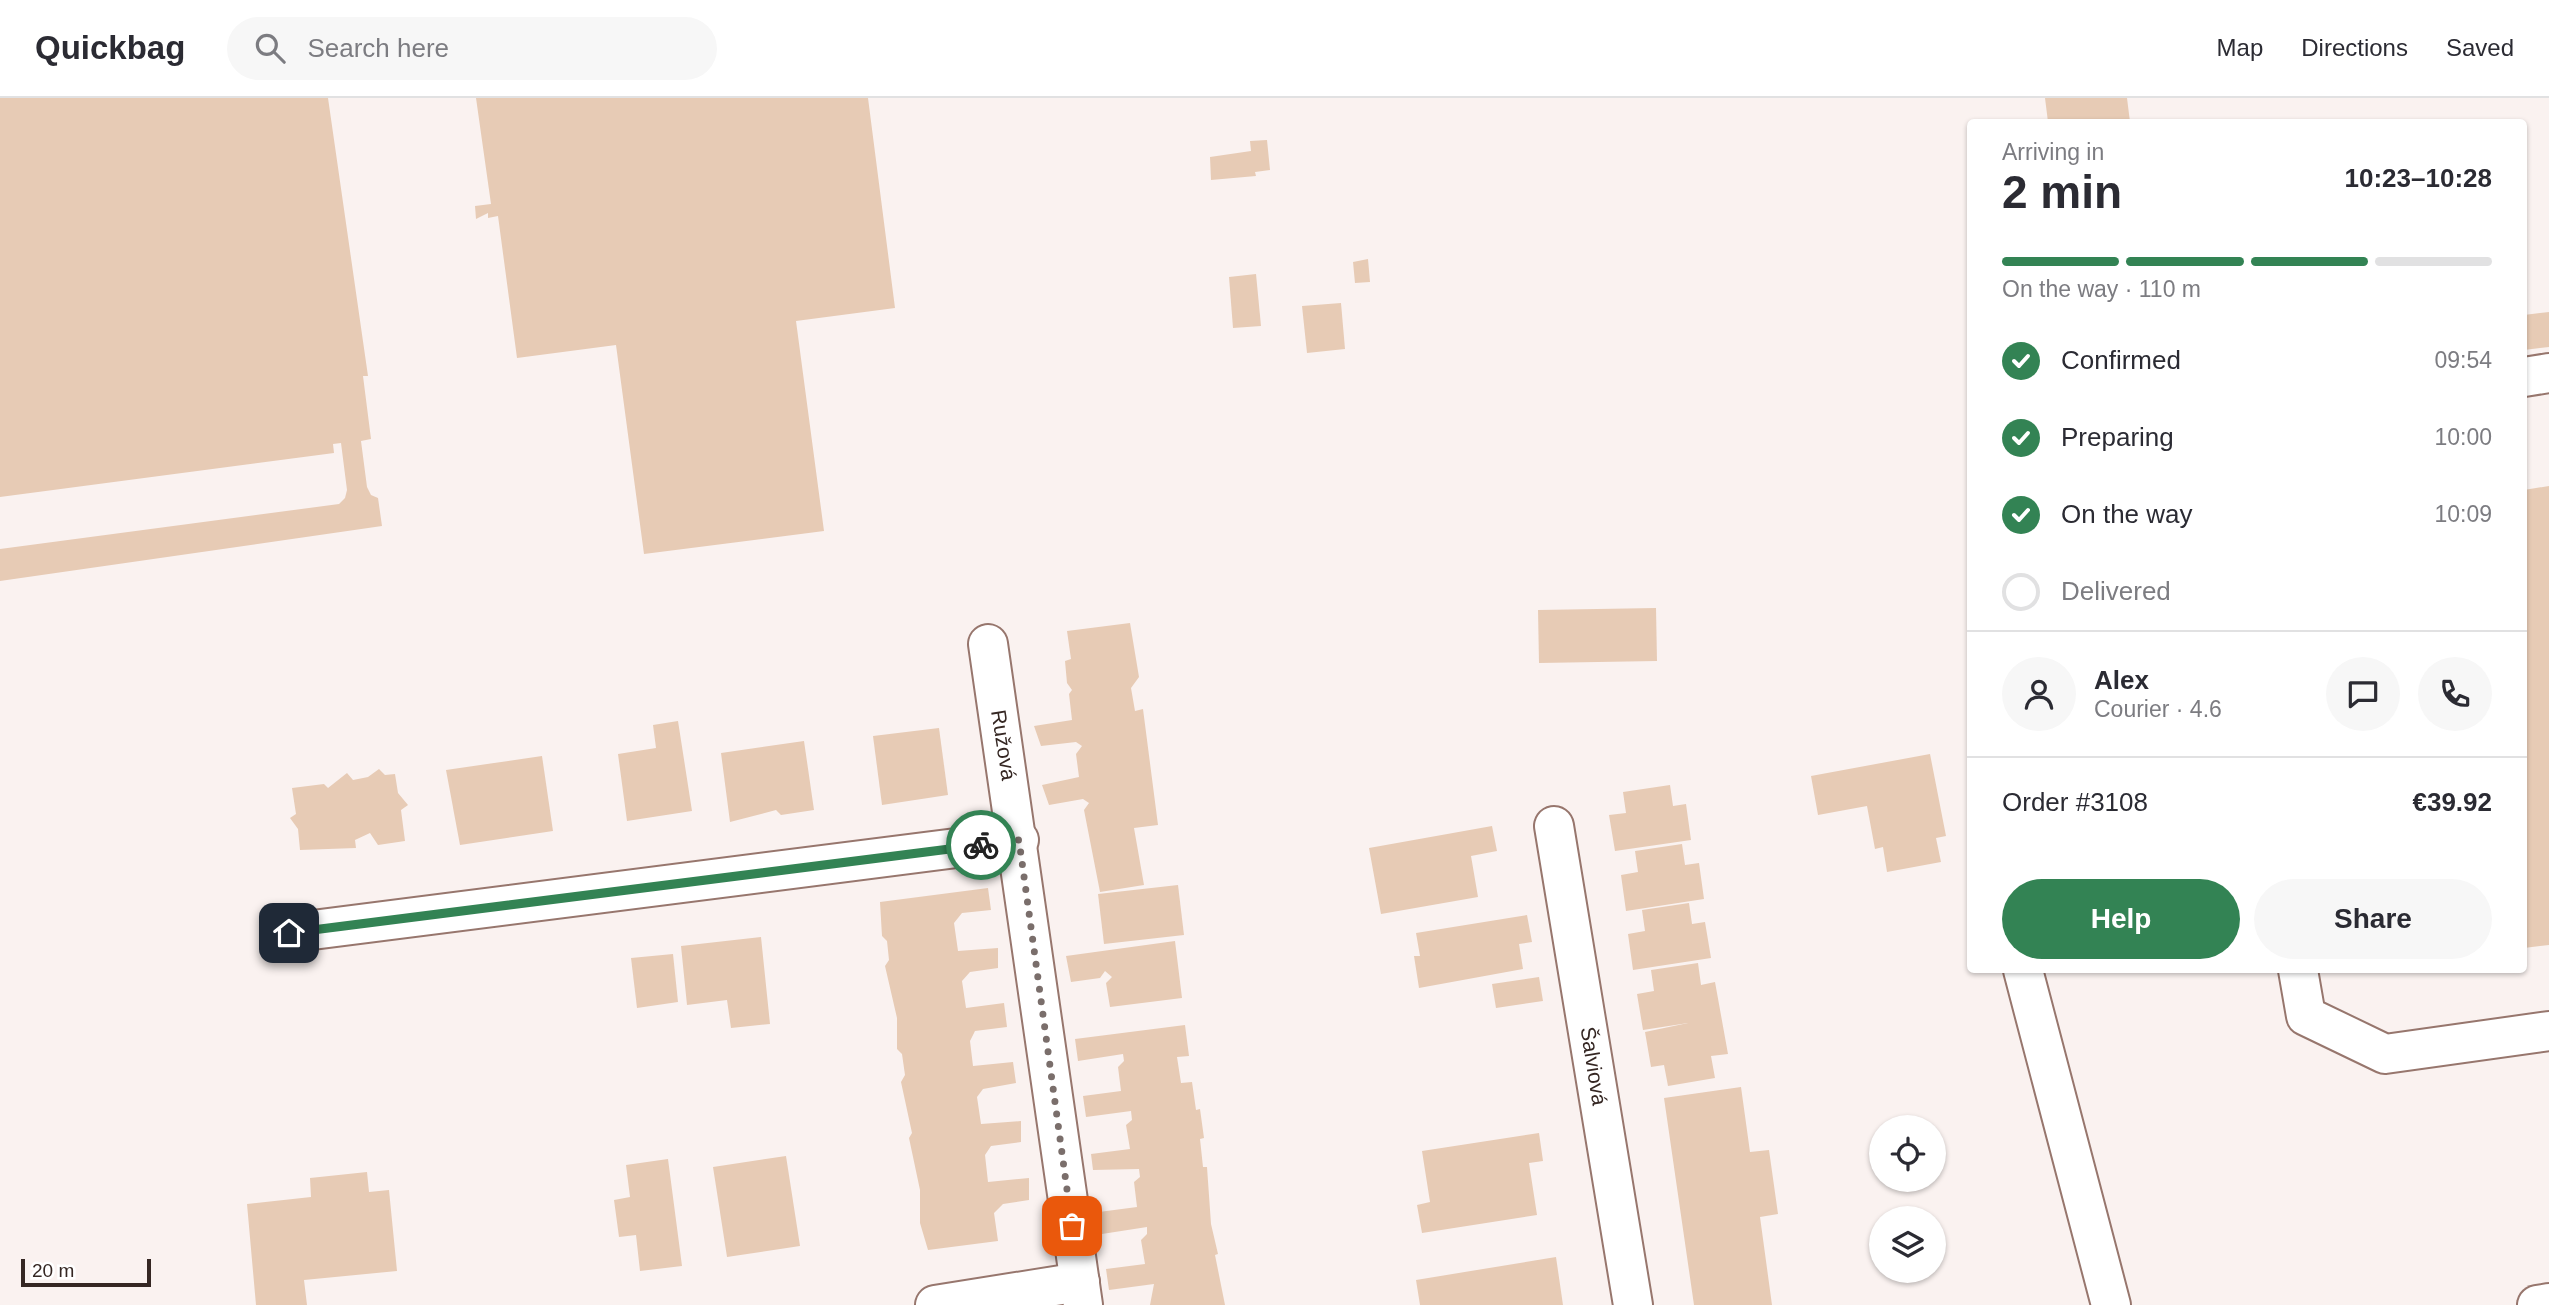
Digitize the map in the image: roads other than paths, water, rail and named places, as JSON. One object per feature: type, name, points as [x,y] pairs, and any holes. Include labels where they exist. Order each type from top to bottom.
[{"type":"street","points":[[2527,377],[2549,373]]},
{"type":"street","name":"Ružová","points":[[988,643],[1019,840],[1081,1293]]},
{"type":"street","name":"Šalviová","points":[[1554,826],[1633,1305]]},
{"type":"street","points":[[289,933],[1019,840]]},
{"type":"street","points":[[2299,973],[2306,1016],[2385,1054],[2549,1031]]},
{"type":"street","points":[[2034,975],[2111,1305]]},
{"type":"street","points":[[935,1305],[1081,1293]]},
{"type":"street","points":[[2539,1305],[2549,1303]]}]
